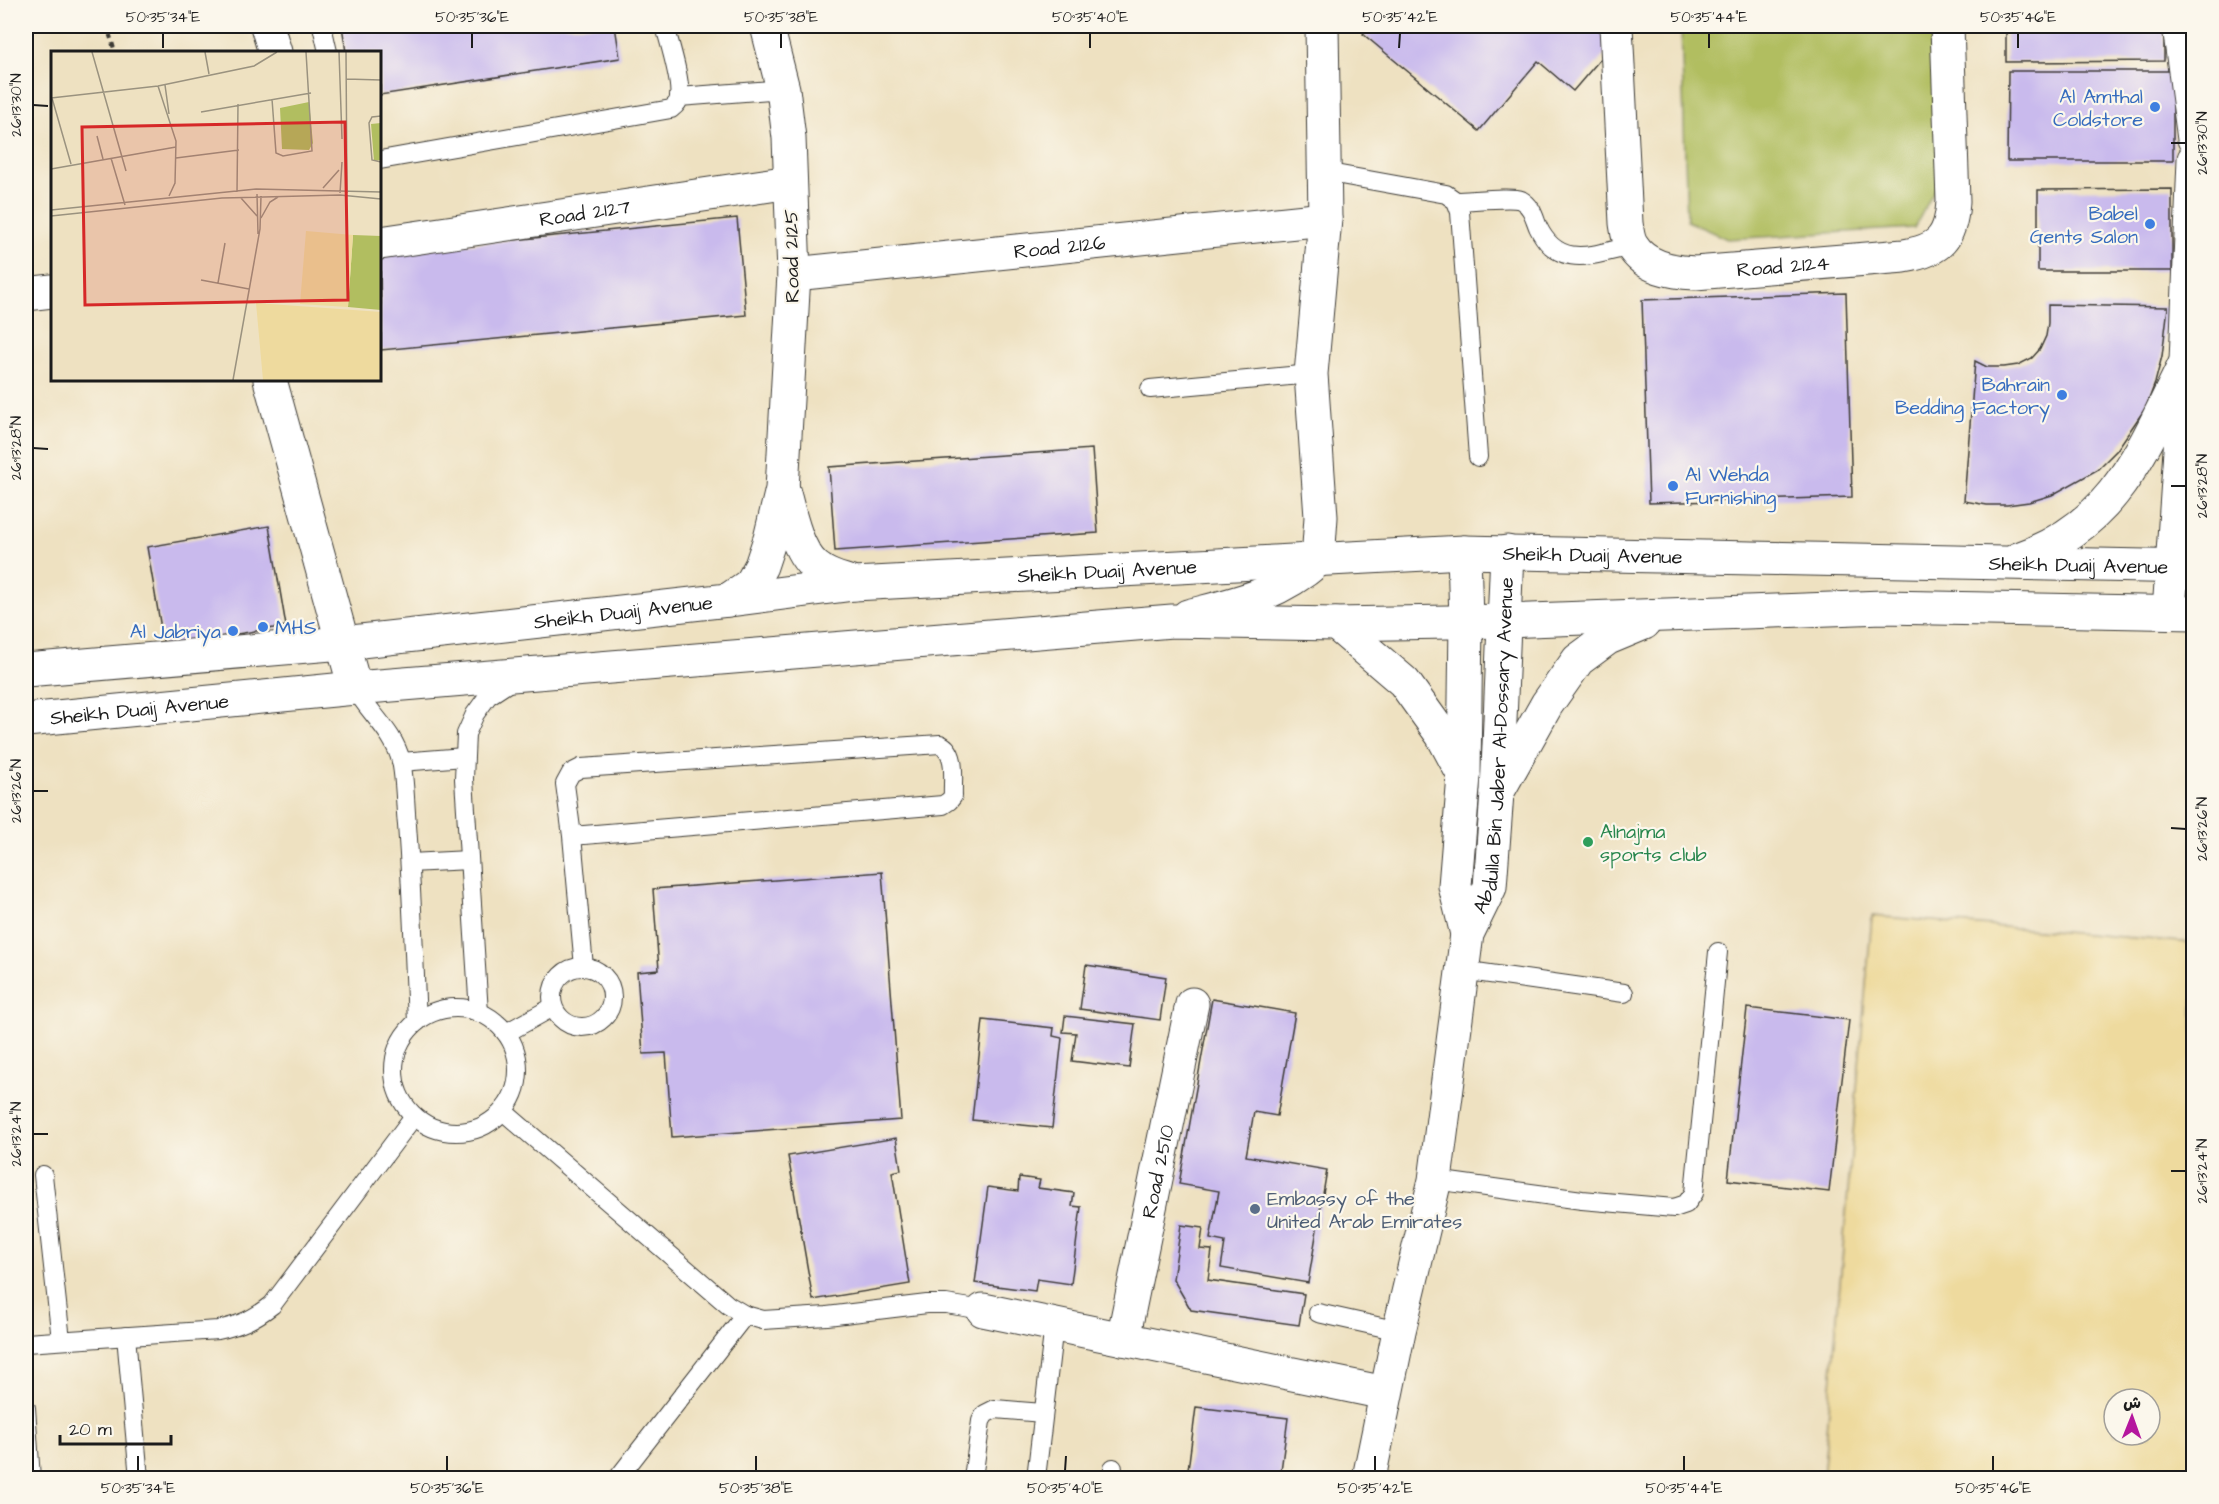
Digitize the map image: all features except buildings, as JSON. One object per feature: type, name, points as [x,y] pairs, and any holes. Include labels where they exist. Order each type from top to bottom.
[{"type":"street","points":[[267,26],[275,51]]},
{"type":"street","name":"Road 2125","points":[[728,600],[751,584],[761,566],[782,489],[794,274],[789,138],[783,89],[767,26]]},
{"type":"street","points":[[1172,621],[1244,602],[1276,589],[1306,571],[1318,560],[1321,517],[1311,374],[1325,219],[1322,26]]},
{"type":"street","points":[[1616,26],[1626,223],[1632,246]]},
{"type":"street","name":"Road 2124","points":[[1632,246],[1649,263],[1671,272],[1695,273],[1924,253],[1941,241],[1952,222],[1947,26]]},
{"type":"street","points":[[2179,26],[2193,139]]},
{"type":"street","points":[[2181,613],[2193,159]]},
{"type":"street","name":"Road 2127","points":[[381,243],[790,182]]},
{"type":"street","name":"Road 2126","points":[[794,274],[1325,219]]},
{"type":"street","points":[[26,294],[51,291]]},
{"type":"street","points":[[2008,563],[2038,552],[2066,536],[2091,517],[2110,498],[2127,478],[2186,362]]},
{"type":"street","points":[[270,381],[355,688]]},
{"type":"street","name":"Road 2125","points":[[782,489],[796,534],[808,558],[823,572],[854,584]]},
{"type":"street","name":"Sheikh Duaij Avenue","points":[[26,670],[343,643],[854,584],[1464,552],[2183,566]]},
{"type":"street","name":"Abdulla Bin Jaber Al-Dossary Avenue","points":[[1464,552],[1466,621],[1464,776],[1455,886],[1467,934]]},
{"type":"street","name":"Abdulla Bin Jaber Al-Dossary Avenue","points":[[1369,1479],[1385,1393],[1435,1180],[1467,934],[1490,887],[1497,793],[1508,552]]},
{"type":"street","name":"Sheikh Duaij Avenue","points":[[26,720],[355,688],[1172,621],[1336,624],[1505,621],[1883,607],[2181,613]]},
{"type":"street","points":[[1497,793],[1547,704],[1578,660],[1608,638],[1662,616]]},
{"type":"street","points":[[1336,624],[1404,682],[1442,735],[1464,776]]},
{"type":"street","name":"Road 2510","points":[[1123,1339],[1192,1004]]},
{"type":"street","points":[[983,1310],[1385,1393]]},
{"type":"lane","points":[[322,26],[328,51]]},
{"type":"lane","points":[[381,160],[672,109],[680,97],[665,26]]},
{"type":"lane","points":[[680,97],[783,89]]},
{"type":"lane","points":[[1324,172],[1446,194],[1456,201],[1460,212],[1479,457]]},
{"type":"lane","points":[[1456,201],[1520,199],[1530,207],[1539,229],[1552,247],[1563,255],[1579,256],[1632,246]]},
{"type":"lane","points":[[1150,389],[1311,374]]},
{"type":"lane","points":[[479,1013],[464,757],[466,734],[475,714],[488,696],[506,683],[527,674]]},
{"type":"lane","points":[[355,688],[365,705],[391,737],[401,762],[410,863],[417,1022]]},
{"type":"lane","points":[[572,836],[943,805],[953,796],[951,753],[940,744],[581,768],[571,773],[565,784],[584,967]]},
{"type":"lane","points":[[401,762],[464,757]]},
{"type":"lane","points":[[410,863],[469,860]]},
{"type":"lane","points":[[1435,1180],[1582,1200],[1674,1208],[1686,1204],[1694,1193],[1718,952]]},
{"type":"lane","points":[[584,967],[596,970],[606,977],[612,987],[613,999],[610,1011],[603,1021],[592,1027],[580,1028],[569,1025],[559,1018],[553,1007],[551,996],[562,974],[572,968],[584,967]]},
{"type":"lane","points":[[1462,970],[1624,993]]},
{"type":"lane","points":[[506,1033],[553,1007]]},
{"type":"lane","points":[[447,1009],[463,1009],[479,1013],[494,1021],[506,1033],[514,1048],[518,1064],[518,1081],[512,1097],[503,1111],[488,1124],[470,1131],[450,1132],[430,1127],[414,1116],[403,1103],[396,1086],[394,1069],[397,1051],[405,1036],[417,1022],[431,1014],[447,1009]]},
{"type":"lane","points":[[503,1111],[728,1305],[745,1315],[763,1320],[827,1316],[927,1304],[946,1304],[983,1310]]},
{"type":"lane","points":[[26,1343],[218,1330],[256,1318],[272,1305],[414,1116]]},
{"type":"lane","points":[[44,1175],[61,1340]]},
{"type":"lane","points":[[1318,1313],[1399,1331]]},
{"type":"lane","points":[[618,1479],[745,1315]]},
{"type":"lane","points":[[1036,1479],[1054,1325]]},
{"type":"lane","points":[[126,1336],[139,1479]]},
{"type":"lane","points":[[26,1408],[31,1479]]},
{"type":"lane","points":[[973,1479],[981,1421],[985,1414],[995,1409],[1043,1413]]},
{"type":"path","points":[[107,26],[115,51]]},
{"type":"green space","points":[[1681,26],[1936,26],[1945,171],[1914,228],[1727,239],[1687,221]]},
{"type":"sand","points":[[1872,916],[2193,943],[2193,1478],[1823,1478]]},
{"type":"place","name":"Al Amthal Coldstore","points":[[2155,107]]},
{"type":"place","name":"Babel Gents Salon","points":[[2150,224]]},
{"type":"place","name":"Bahrain Bedding Factory","points":[[2062,395]]},
{"type":"place","name":"Al Wehda Furnishing","points":[[1673,486]]},
{"type":"place","name":"MHS","points":[[263,627]]},
{"type":"place","name":"Al Jabriya","points":[[233,631]]},
{"type":"place","name":"Alnajma sports club","points":[[1588,842]]},
{"type":"place","name":"Embassy of the United Arab Emirates","points":[[1255,1209]]}]
